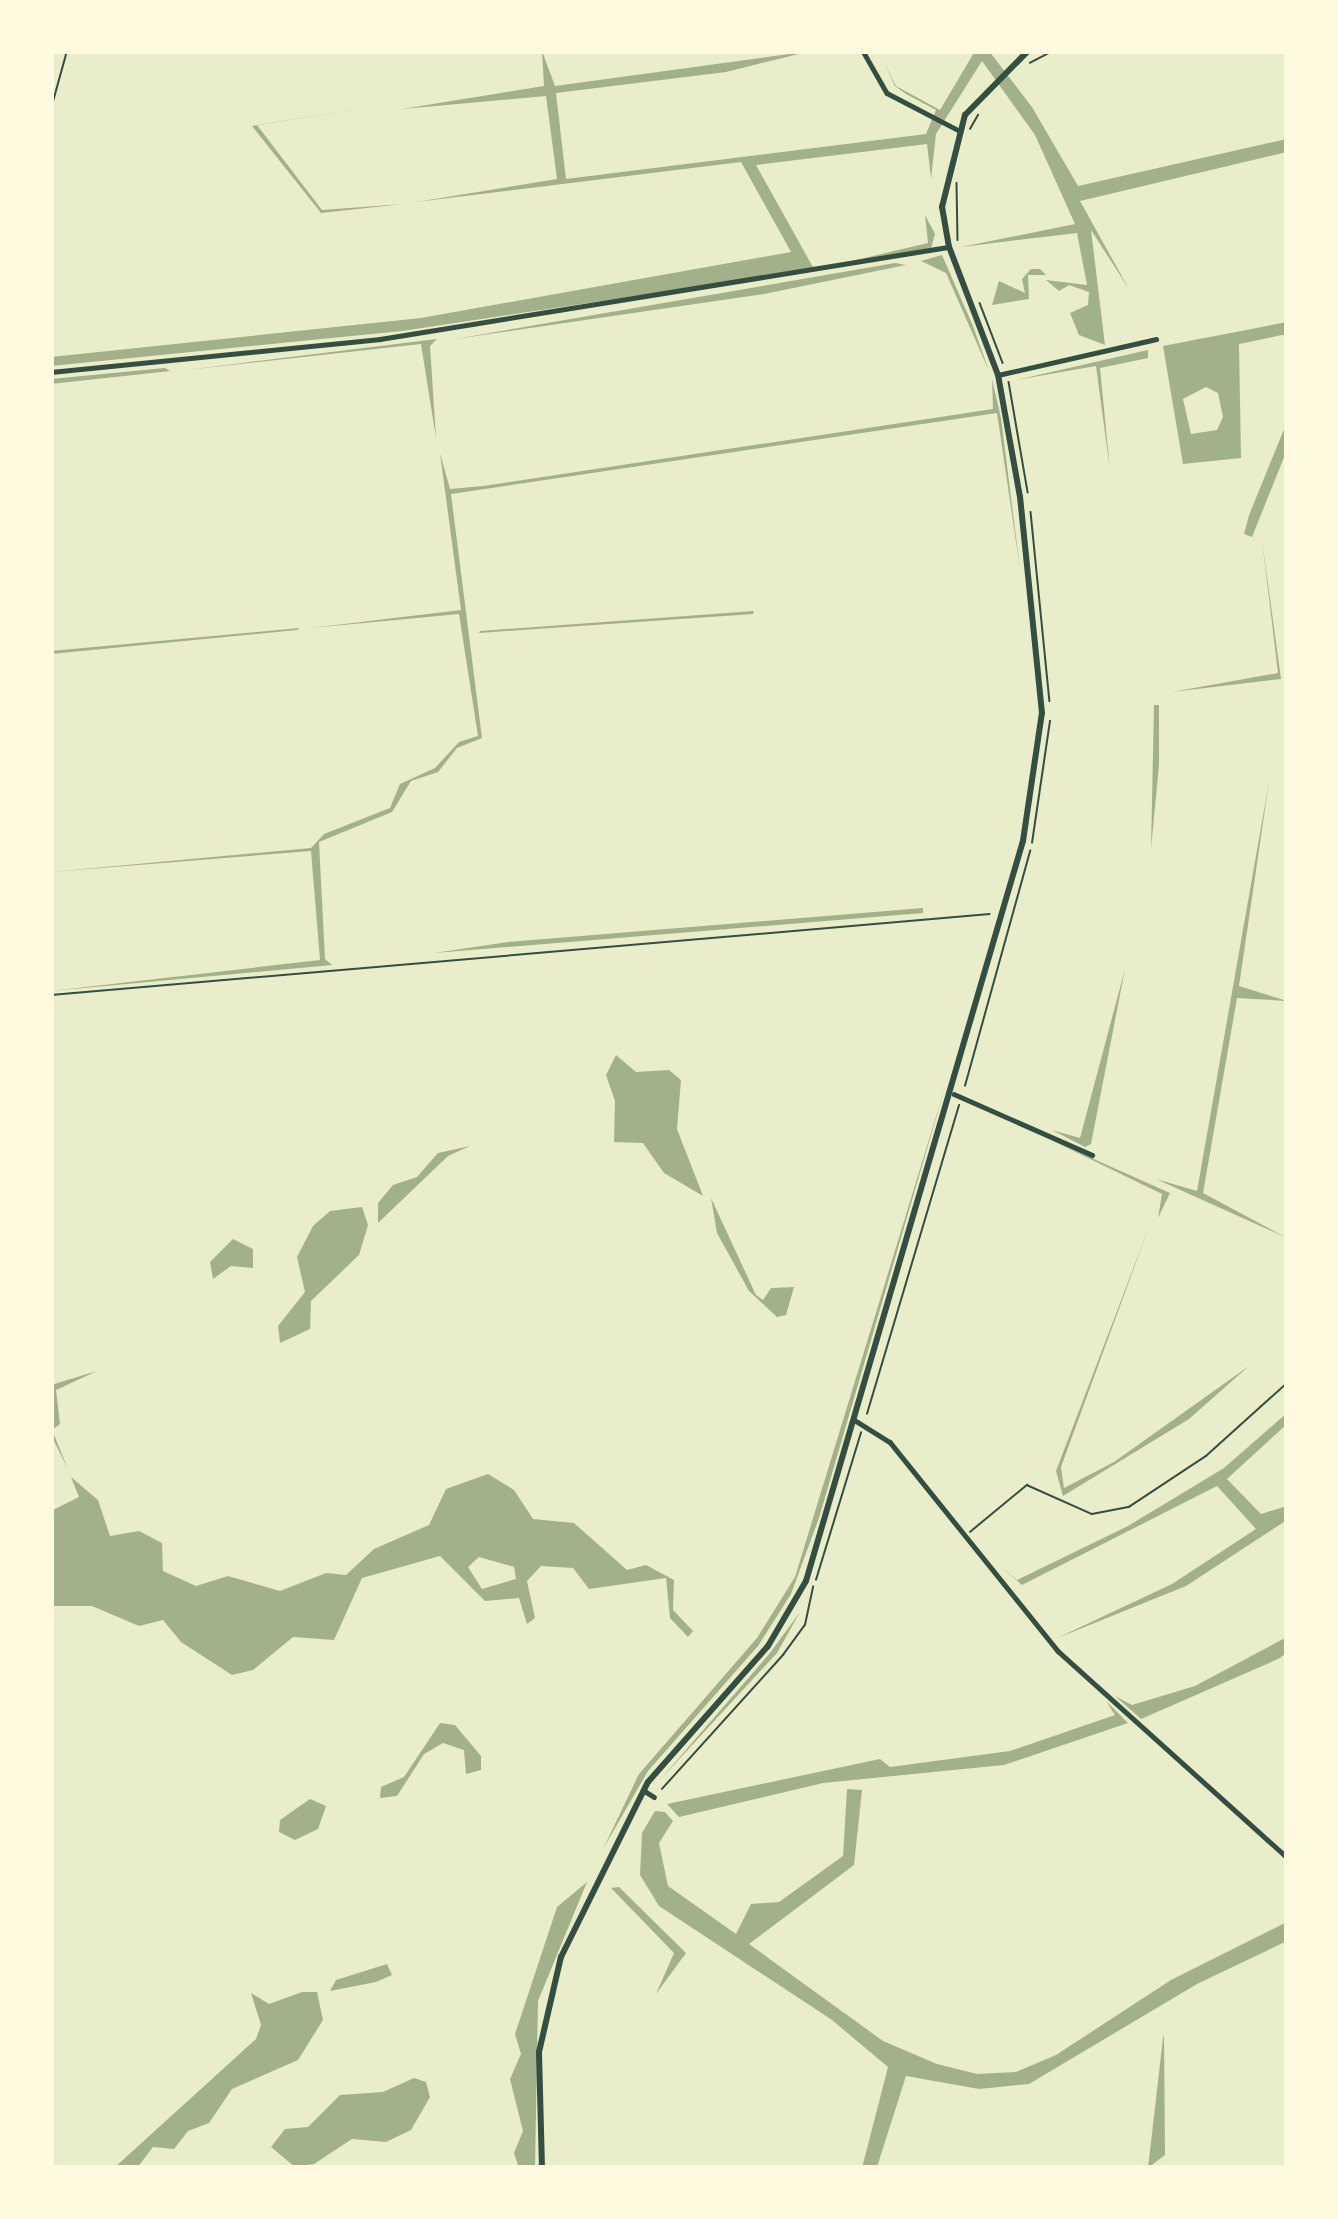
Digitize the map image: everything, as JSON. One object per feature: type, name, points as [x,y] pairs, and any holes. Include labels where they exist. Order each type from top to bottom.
[{"type":"street","points":[[863,51],[883,89],[958,130]]},
{"type":"street","points":[[542,2168],[537,2080],[548,1996],[644,1790],[789,1614],[821,1541],[958,1095],[1008,914],[1040,766],[1042,713],[1003,374],[952,246],[943,188],[958,130],[990,82],[1028,51]]},
{"type":"street","points":[[51,372],[380,339],[952,246]]},
{"type":"street","points":[[1003,374],[1156,339]]},
{"type":"street","points":[[958,1095],[1092,1155]]},
{"type":"street","points":[[860,1422],[890,1442],[1058,1652],[1287,1857]]},
{"type":"street","points":[[644,1790],[653,1797]]},
{"type":"path","points":[[51,109],[67,51]]},
{"type":"path","points":[[1024,67],[1053,51]]},
{"type":"path","points":[[968,135],[983,107]]},
{"type":"path","points":[[952,246],[958,172]]},
{"type":"path","points":[[653,1797],[805,1625],[1048,764],[1050,711],[1025,466],[978,297]]},
{"type":"path","points":[[51,994],[847,921],[1008,914]]},
{"type":"path","points":[[968,1534],[1027,1485],[1092,1514],[1129,1507],[1206,1456],[1287,1383]]},
{"type":"shaded area","points":[[542,51],[555,86],[811,51],[726,72],[556,93],[566,179],[926,134],[936,110],[895,86],[884,62],[896,86],[940,110],[975,51],[989,51],[1032,107],[1078,186],[1287,139],[1287,152],[1080,201],[1129,289],[1091,230],[1105,345],[1079,335],[1070,313],[1088,305],[1089,292],[1069,285],[1059,291],[1046,280],[1087,285],[1077,233],[961,247],[1075,224],[1035,135],[982,61],[936,134],[931,179],[927,144],[756,165],[814,269],[402,331],[51,366],[51,357],[421,318],[791,252],[741,162],[416,202],[557,179],[546,96],[402,109],[544,86]]},
{"type":"shaded area","points":[[257,125],[322,210],[403,204],[321,213],[252,126]]},
{"type":"shaded area","points":[[925,215],[935,234],[931,248],[822,268],[928,243]]},
{"type":"shaded area","points":[[942,255],[989,371],[946,273],[921,261]]},
{"type":"shaded area","points":[[895,263],[906,265],[764,294],[455,339]]},
{"type":"shaded area","points":[[1031,269],[1046,275],[1028,275],[1029,299],[992,305],[999,281],[1025,293],[1022,279]]},
{"type":"shaded area","points":[[1287,322],[1287,334],[1239,344],[1241,458],[1183,464],[1163,346]],"holes":[[[1206,387],[1218,393],[1223,417],[1217,430],[1191,434],[1183,399]]]},
{"type":"shaded area","points":[[437,339],[430,346],[436,438],[421,344],[186,370]]},
{"type":"shaded area","points":[[1148,350],[1148,358],[1100,368],[1110,470],[1096,366],[1016,380]]},
{"type":"shaded area","points":[[170,371],[51,384],[51,379]]},
{"type":"shaded area","points":[[992,379],[1020,569],[997,413],[451,494],[482,738],[457,748],[438,772],[411,781],[392,812],[319,842],[325,959],[332,965],[51,991],[320,960],[311,851],[51,872],[311,848],[324,834],[390,808],[400,784],[435,768],[459,742],[478,736],[459,614],[311,628],[461,610],[440,453],[450,489],[483,486],[993,409]]},
{"type":"shaded area","points":[[1287,422],[1287,450],[1252,537],[1244,534],[1249,515]]},
{"type":"shaded area","points":[[1262,540],[1281,679],[1172,692],[1278,673]]},
{"type":"shaded area","points":[[753,614],[479,633],[480,631]]},
{"type":"shaded area","points":[[300,628],[297,630],[51,654],[51,651]]},
{"type":"shaded area","points":[[1154,705],[1159,705],[1159,765],[1151,849]]},
{"type":"shaded area","points":[[1269,782],[1239,986],[1287,1001],[1237,998],[1203,1193],[1287,1238],[1156,1179],[1197,1191]]},
{"type":"shaded area","points":[[923,908],[923,913],[434,953],[508,942]]},
{"type":"shaded area","points":[[1125,969],[1091,1144],[1085,1147],[1052,1130],[1080,1138]]},
{"type":"shaded area","points":[[616,1055],[636,1072],[669,1070],[681,1080],[677,1129],[703,1196],[664,1173],[643,1143],[614,1142],[615,1101],[606,1075]]},
{"type":"shaded area","points":[[946,1084],[819,1518],[791,1594],[758,1646],[648,1771],[603,1849],[639,1774],[757,1638],[795,1577]]},
{"type":"shaded area","points":[[1051,1140],[1170,1193],[1158,1218],[1162,1194]]},
{"type":"shaded area","points":[[470,1146],[448,1156],[378,1223],[378,1203],[393,1185],[417,1177],[438,1153]]},
{"type":"shaded area","points":[[711,1198],[756,1295],[763,1300],[771,1288],[794,1287],[786,1315],[777,1317],[749,1291],[717,1233]]},
{"type":"shaded area","points":[[362,1207],[368,1225],[359,1255],[311,1301],[310,1329],[280,1343],[278,1326],[305,1292],[297,1257],[313,1226],[330,1211]]},
{"type":"shaded area","points":[[1149,1227],[1061,1467],[1064,1488],[1114,1462],[1249,1366],[1189,1419],[1063,1496],[1056,1471]]},
{"type":"shaded area","points":[[233,1239],[253,1249],[253,1268],[231,1266],[213,1279],[210,1262]]},
{"type":"shaded area","points":[[97,1371],[56,1390],[60,1424],[52,1430],[68,1469],[51,1435],[51,1385]]},
{"type":"shaded area","points":[[1287,1413],[1287,1424],[1227,1479],[1261,1514],[1287,1506],[1287,1520],[1186,1586],[1055,1639],[1172,1584],[1256,1529],[1217,1486],[1022,1585],[1000,1566],[1017,1580],[1128,1526],[1224,1468]]},
{"type":"shaded area","points":[[488,1474],[514,1490],[533,1519],[574,1523],[627,1570],[646,1565],[674,1580],[673,1610],[693,1631],[688,1637],[670,1618],[666,1578],[589,1589],[573,1568],[541,1566],[527,1581],[535,1618],[527,1624],[519,1598],[485,1601],[440,1556],[362,1578],[334,1640],[293,1637],[253,1670],[232,1675],[181,1642],[163,1620],[139,1626],[92,1606],[51,1606],[51,1511],[79,1497],[71,1477],[98,1500],[110,1536],[139,1531],[162,1543],[163,1571],[196,1586],[228,1576],[280,1591],[326,1573],[346,1575],[374,1549],[429,1525],[446,1489]],"holes":[[[479,1557],[514,1567],[516,1579],[482,1589],[468,1567]]]},
{"type":"shaded area","points":[[800,1612],[777,1653],[659,1781],[770,1653]]},
{"type":"shaded area","points":[[1287,1637],[1287,1653],[1278,1659],[1141,1719],[1115,1696],[1132,1705],[1195,1686]]},
{"type":"shaded area","points":[[1106,1701],[1128,1723],[1004,1765],[823,1783],[679,1817],[667,1804],[880,1759],[890,1767],[1010,1751],[1115,1715]]},
{"type":"shaded area","points":[[440,1723],[455,1725],[481,1756],[481,1770],[466,1774],[464,1750],[443,1743],[424,1754],[397,1796],[380,1798],[381,1787],[404,1777]]},
{"type":"shaded area","points":[[847,1789],[862,1790],[854,1865],[749,1944],[883,2041],[937,2064],[977,2074],[1016,2072],[1056,2055],[1171,1980],[1287,1922],[1287,1941],[1197,1984],[1029,2084],[979,2089],[906,2076],[877,2167],[862,2168],[888,2067],[832,2020],[659,1906],[640,1875],[642,1833],[655,1811],[665,1812],[673,1821],[659,1843],[668,1886],[736,1934],[751,1904],[779,1902],[843,1856]]},
{"type":"shaded area","points":[[310,1799],[326,1806],[318,1829],[295,1840],[279,1832],[280,1820]]},
{"type":"shaded area","points":[[587,1882],[538,2001],[535,2168],[519,2168],[514,2153],[523,2131],[510,2079],[521,2054],[515,2034],[557,1907]]},
{"type":"shaded area","points":[[619,1887],[686,1953],[656,1994],[674,1953],[611,1888]]},
{"type":"shaded area","points":[[387,1964],[392,1975],[330,1991],[336,1980]]},
{"type":"shaded area","points":[[302,1992],[317,1992],[323,2020],[298,2060],[232,2089],[209,2123],[188,2131],[174,2149],[153,2147],[137,2168],[114,2168],[256,2039],[261,2025],[251,1993],[269,2004]]},
{"type":"shaded area","points":[[1163,2038],[1165,2155],[1148,2168]]},
{"type":"shaded area","points":[[414,2078],[426,2082],[430,2097],[411,2130],[386,2142],[352,2139],[314,2164],[295,2167],[271,2147],[285,2129],[308,2127],[340,2095],[383,2092]]}]
